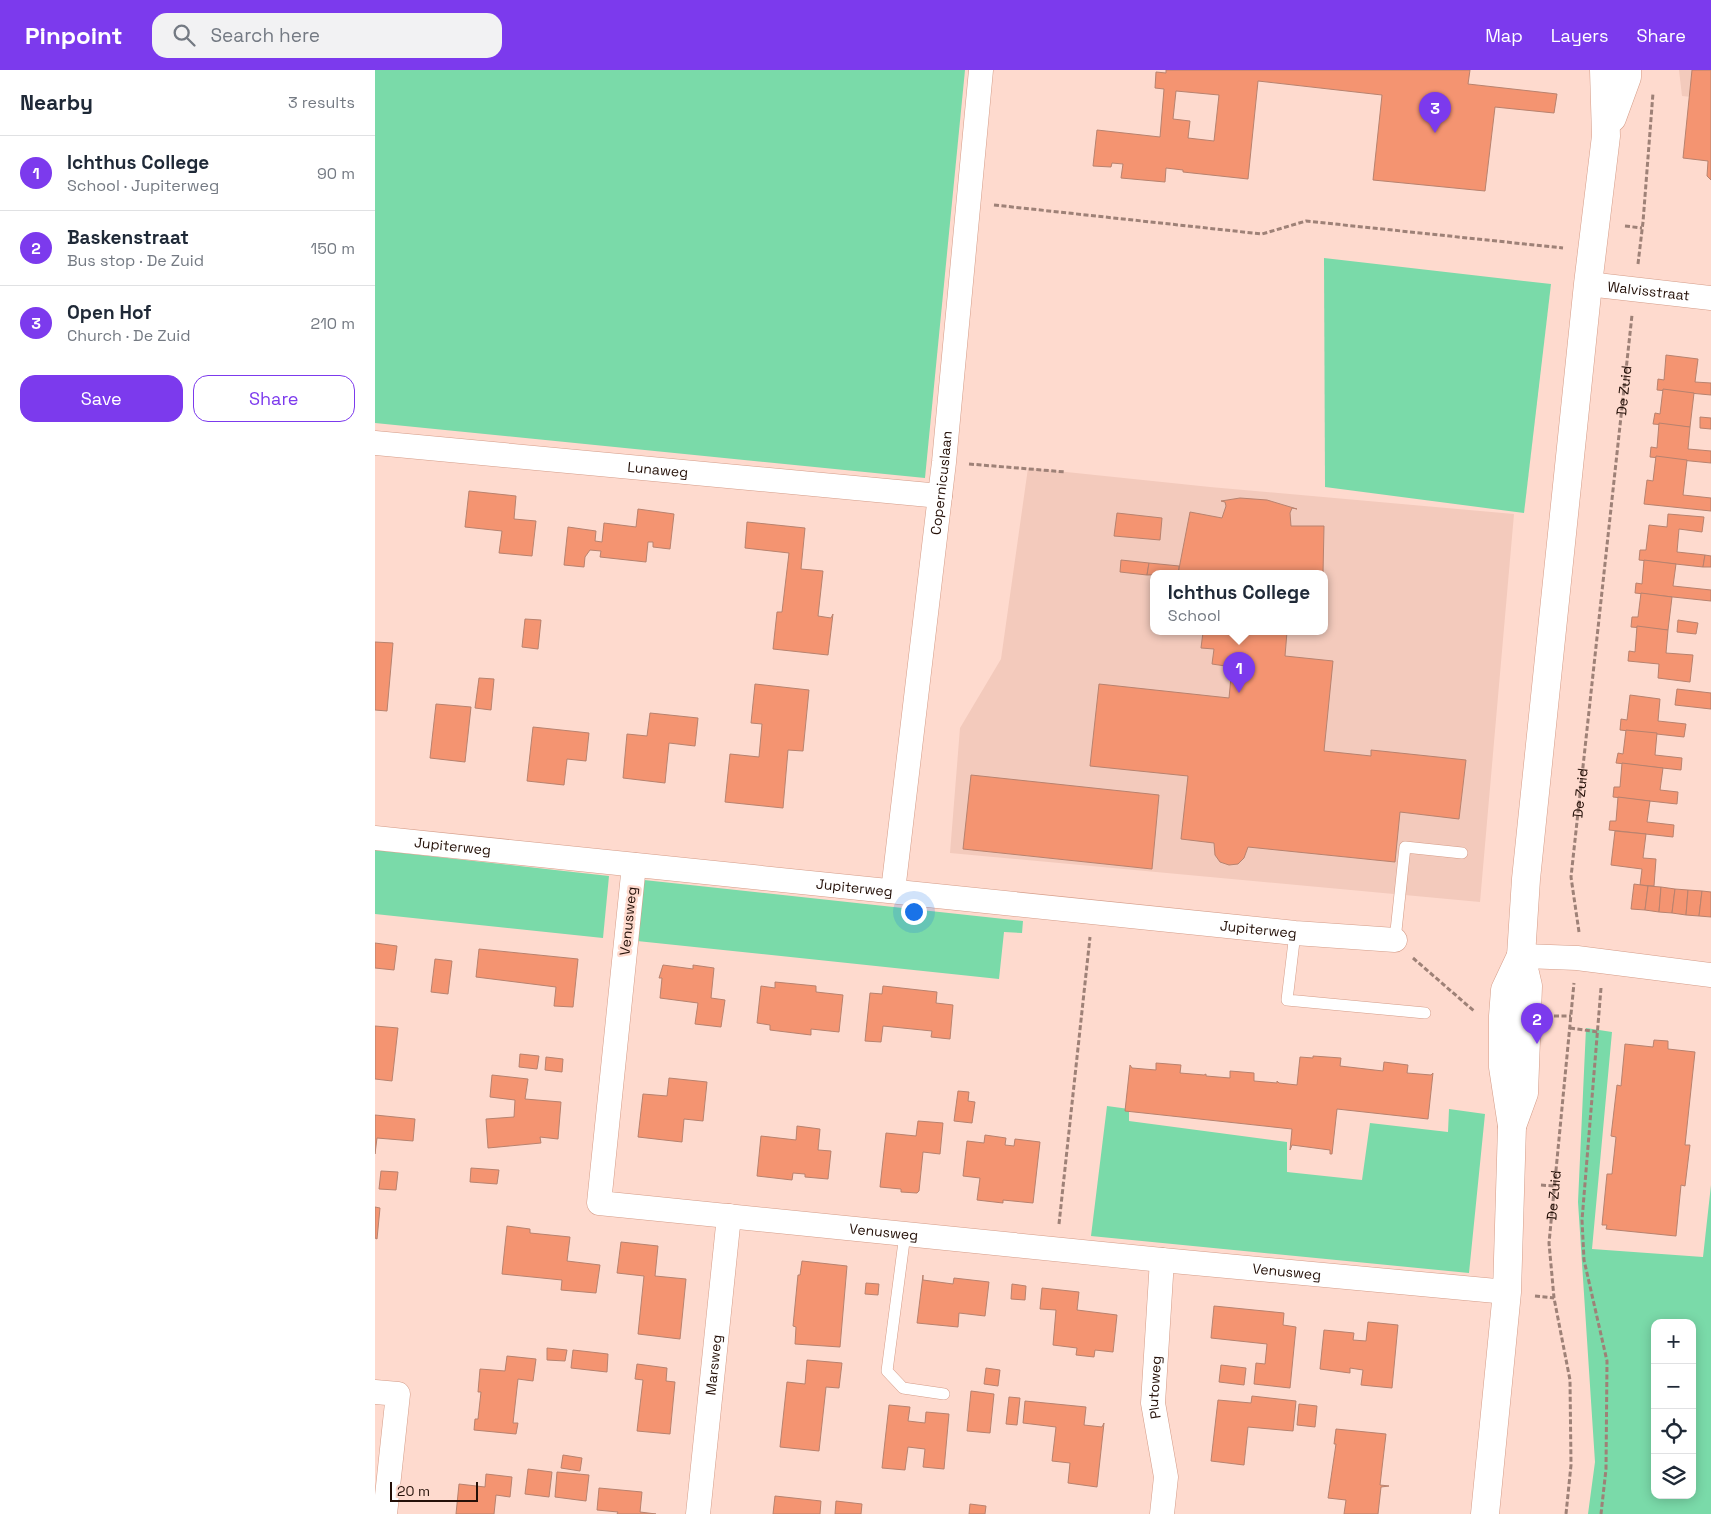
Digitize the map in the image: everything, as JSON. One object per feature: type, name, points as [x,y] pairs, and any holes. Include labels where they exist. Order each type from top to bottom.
[{"type":"street","points":[[1485,1514],[1507,1292],[1512,1126],[1503,1067],[1505,990],[1521,956],[1532,814],[1588,284],[1606,136],[1605,70]]},
{"type":"street","points":[[1606,136],[1627,77],[1627,70]]},
{"type":"street","name":"Copernicuslaan","points":[[893,891],[944,462],[982,71]]},
{"type":"street","name":"Walvisstraat","points":[[1588,284],[1711,298]]},
{"type":"street","name":"Lunaweg","points":[[375,443],[940,496]]},
{"type":"street","name":"Jupiterweg","points":[[375,838],[1295,933],[1395,940]]},
{"type":"street","name":"Venusweg","points":[[634,865],[599,1203],[1162,1260],[1507,1292]]},
{"type":"street","points":[[1521,956],[1577,958],[1711,975]]},
{"type":"street","name":"Marsweg","points":[[698,1514],[729,1216]]},
{"type":"street","name":"Plutoweg","points":[[1162,1260],[1153,1403],[1165,1476],[1162,1514]]},
{"type":"street","points":[[375,1392],[397,1394],[385,1514]]},
{"type":"lane","points":[[1395,940],[1405,847],[1462,853]]},
{"type":"lane","points":[[1295,933],[1287,1000],[1425,1013]]},
{"type":"lane","points":[[905,1234],[887,1371],[903,1388],[944,1394]]},
{"type":"path","name":"De Zuid","points":[[1566,1514],[1571,1465],[1571,1380],[1555,1298],[1549,1242],[1580,930],[1571,877],[1627,377],[1634,289],[1642,228],[1653,89]]},
{"type":"path","points":[[969,202],[1262,234],[1306,221],[1573,248]]},
{"type":"path","points":[[1595,223],[1642,228]]},
{"type":"path","points":[[944,462],[1066,472]]},
{"type":"path","points":[[1057,1249],[1092,912]]},
{"type":"path","points":[[1601,1514],[1607,1452],[1607,1360],[1584,1260],[1582,1220],[1604,962]]},
{"type":"path","points":[[1570,1028],[1598,1032]]},
{"type":"path","points":[[1541,1185],[1554,1186]]},
{"type":"shaded area","points":[[1679,70],[1711,70],[1711,99],[1682,96]]},
{"type":"shaded area","points":[[1028,468],[1210,487],[1514,514],[1480,902],[950,853],[960,728],[1001,659]]},
{"type":"green space","points":[[375,70],[965,70],[925,478],[375,423]]},
{"type":"green space","points":[[1324,258],[1551,284],[1524,513],[1325,487]]},
{"type":"green space","points":[[375,850],[609,876],[603,938],[375,914]]},
{"type":"green space","points":[[644,880],[1023,921],[1022,933],[1004,932],[999,979],[637,941]]},
{"type":"green space","points":[[1586,1028],[1612,1032],[1592,1249],[1703,1257],[1711,1185],[1711,1514],[1588,1514],[1595,1462],[1578,1202]]},
{"type":"green space","points":[[1107,1106],[1129,1109],[1129,1121],[1287,1142],[1287,1172],[1362,1180],[1370,1123],[1448,1132],[1449,1109],[1485,1114],[1469,1273],[1091,1236]]},
{"type":"building","points":[[1166,70],[1470,70],[1468,84],[1557,94],[1554,113],[1495,107],[1485,191],[1373,180],[1382,95],[1258,81],[1248,179],[1183,172],[1183,170],[1166,168],[1165,182],[1121,178],[1123,164],[1112,163],[1111,167],[1093,166],[1097,130],[1160,137],[1164,89],[1155,88],[1156,72],[1166,73]],"holes":[[[1176,91],[1219,95],[1214,141],[1188,138],[1190,121],[1173,119]]]},
{"type":"building","points":[[1692,70],[1711,70],[1711,180],[1707,176],[1708,161],[1683,158]]},
{"type":"building","points":[[1666,355],[1698,359],[1695,382],[1711,383],[1711,395],[1657,390],[1658,379],[1664,380]]},
{"type":"building","points":[[1663,389],[1694,393],[1690,427],[1653,424],[1655,413],[1660,414]]},
{"type":"building","points":[[1700,417],[1711,418],[1711,429],[1700,428]]},
{"type":"building","points":[[1659,423],[1690,427],[1688,449],[1711,451],[1711,463],[1650,457],[1651,447],[1657,448]]},
{"type":"building","points":[[1656,456],[1687,460],[1683,495],[1711,498],[1711,511],[1644,504],[1647,480],[1653,481]]},
{"type":"building","points":[[469,491],[516,496],[514,519],[536,521],[532,556],[499,553],[502,531],[465,527]]},
{"type":"building","points":[[1240,498],[1267,500],[1297,509],[1292,508],[1290,513],[1291,526],[1324,526],[1323,570],[1179,570],[1190,512],[1222,518],[1226,506],[1225,502],[1221,501]]},
{"type":"building","points":[[638,509],[674,514],[670,549],[653,547],[653,542],[648,542],[646,562],[600,557],[601,551],[590,550],[585,557],[584,567],[564,565],[568,527],[596,531],[595,541],[602,542],[604,523],[636,527]]},
{"type":"building","points":[[1117,513],[1162,518],[1160,540],[1114,536]]},
{"type":"building","points":[[1668,514],[1704,517],[1702,532],[1679,529],[1677,552],[1705,555],[1703,567],[1639,560],[1640,550],[1646,550],[1649,525],[1667,527]]},
{"type":"building","points":[[747,522],[805,528],[801,569],[823,571],[818,616],[831,618],[833,614],[828,655],[773,649],[777,612],[782,612],[789,553],[745,548]]},
{"type":"building","points":[[1705,555],[1711,556],[1711,567],[1703,567]]},
{"type":"building","points":[[1121,560],[1149,563],[1147,575],[1120,572]]},
{"type":"building","points":[[1644,560],[1676,564],[1673,586],[1711,590],[1711,601],[1635,593],[1636,583],[1642,584]]},
{"type":"building","points":[[1149,563],[1179,566],[1178,570],[1150,570],[1150,575],[1147,575]]},
{"type":"building","points":[[1641,593],[1672,597],[1668,630],[1631,627],[1632,617],[1638,617]]},
{"type":"building","points":[[525,619],[541,620],[538,649],[522,647]]},
{"type":"building","points":[[1678,620],[1698,623],[1696,634],[1677,632]]},
{"type":"building","points":[[1637,626],[1668,630],[1666,653],[1693,655],[1690,682],[1658,678],[1659,664],[1628,661],[1629,651],[1635,652]]},
{"type":"building","points":[[1203,635],[1287,635],[1285,656],[1333,661],[1324,751],[1371,756],[1371,750],[1466,760],[1459,819],[1400,812],[1395,862],[1248,847],[1244,858],[1238,864],[1229,865],[1220,862],[1215,855],[1214,843],[1181,839],[1188,776],[1090,766],[1099,684],[1229,698],[1232,667],[1212,664],[1214,649],[1201,648]]},
{"type":"building","points":[[375,642],[393,643],[387,711],[375,710]]},
{"type":"building","points":[[479,678],[494,679],[491,710],[475,708]]},
{"type":"building","points":[[755,684],[809,690],[803,751],[788,750],[783,808],[725,802],[730,754],[759,757],[762,724],[751,723]]},
{"type":"building","points":[[1677,689],[1711,693],[1711,709],[1675,705]]},
{"type":"building","points":[[1630,695],[1660,699],[1658,721],[1686,724],[1684,737],[1620,730],[1621,719],[1627,720]]},
{"type":"building","points":[[436,704],[471,707],[465,762],[430,758]]},
{"type":"building","points":[[650,713],[698,718],[695,746],[669,743],[665,783],[623,778],[627,734],[647,736]]},
{"type":"building","points":[[533,727],[589,733],[586,761],[567,759],[564,785],[527,781]]},
{"type":"building","points":[[1626,730],[1657,733],[1655,755],[1682,758],[1681,770],[1616,763],[1618,753],[1623,754]]},
{"type":"building","points":[[1622,763],[1663,768],[1660,790],[1678,792],[1677,804],[1613,797],[1614,787],[1620,787]]},
{"type":"building","points":[[971,775],[1159,795],[1152,869],[963,849]]},
{"type":"building","points":[[1618,797],[1650,801],[1647,822],[1674,825],[1673,837],[1609,830],[1610,821],[1616,821]]},
{"type":"building","points":[[1615,831],[1646,834],[1643,858],[1656,859],[1654,886],[1640,885],[1642,869],[1611,865]]},
{"type":"building","points":[[1634,884],[1648,886],[1645,910],[1631,909]]},
{"type":"building","points":[[1648,886],[1661,887],[1659,912],[1645,910]]},
{"type":"building","points":[[1661,887],[1675,889],[1672,913],[1659,912]]},
{"type":"building","points":[[1675,889],[1688,890],[1686,915],[1672,913]]},
{"type":"building","points":[[1688,890],[1702,891],[1699,916],[1686,915]]},
{"type":"building","points":[[1702,891],[1711,892],[1711,917],[1699,916]]},
{"type":"building","points":[[375,943],[397,946],[394,970],[375,968]]},
{"type":"building","points":[[479,949],[578,959],[573,1007],[554,1006],[556,987],[476,977]]},
{"type":"building","points":[[435,959],[452,961],[448,994],[431,992]]},
{"type":"building","points":[[663,965],[693,969],[693,965],[714,968],[711,998],[725,1000],[721,1027],[695,1024],[698,1003],[660,998],[662,978],[659,978]]},
{"type":"building","points":[[775,982],[816,986],[816,992],[843,995],[839,1032],[811,1029],[811,1035],[770,1030],[770,1025],[757,1023],[761,986],[775,988]]},
{"type":"building","points":[[883,986],[937,992],[936,1003],[953,1005],[950,1039],[931,1037],[932,1031],[883,1026],[881,1042],[865,1041],[870,993],[882,994]]},
{"type":"building","points":[[375,1026],[398,1028],[392,1081],[375,1079]]},
{"type":"building","points":[[1654,1040],[1668,1041],[1668,1049],[1695,1052],[1685,1145],[1690,1145],[1685,1186],[1681,1185],[1676,1236],[1606,1229],[1607,1225],[1602,1225],[1607,1174],[1612,1174],[1616,1137],[1611,1136],[1617,1085],[1621,1086],[1625,1044],[1653,1047]]},
{"type":"building","points":[[520,1054],[539,1056],[537,1069],[519,1067]]},
{"type":"building","points":[[1313,1056],[1341,1058],[1340,1066],[1383,1071],[1384,1062],[1408,1065],[1407,1073],[1431,1075],[1433,1073],[1428,1119],[1337,1109],[1332,1154],[1330,1154],[1330,1150],[1292,1145],[1290,1150],[1292,1129],[1125,1111],[1130,1065],[1132,1068],[1156,1070],[1156,1063],[1181,1065],[1180,1073],[1206,1074],[1206,1076],[1230,1078],[1230,1071],[1254,1073],[1254,1081],[1277,1083],[1277,1081],[1279,1083],[1297,1085],[1300,1057],[1313,1058]]},
{"type":"building","points":[[546,1057],[563,1059],[562,1072],[545,1070]]},
{"type":"building","points":[[492,1075],[528,1079],[525,1099],[561,1102],[558,1139],[540,1137],[541,1143],[488,1148],[486,1119],[514,1117],[515,1100],[490,1097]]},
{"type":"building","points":[[669,1078],[707,1082],[703,1121],[684,1119],[682,1142],[638,1137],[643,1094],[667,1096]]},
{"type":"building","points":[[958,1091],[969,1092],[968,1101],[975,1102],[972,1123],[954,1121]]},
{"type":"building","points":[[375,1115],[415,1119],[413,1141],[377,1138],[375,1154]]},
{"type":"building","points":[[918,1121],[943,1123],[940,1154],[923,1152],[919,1191],[917,1193],[901,1192],[901,1189],[880,1187],[886,1133],[916,1136]]},
{"type":"building","points":[[797,1126],[820,1129],[818,1150],[831,1151],[828,1179],[805,1177],[805,1174],[793,1173],[792,1180],[757,1176],[761,1136],[796,1140]]},
{"type":"building","points":[[985,1135],[1006,1138],[1005,1145],[1014,1146],[1015,1139],[1040,1142],[1033,1203],[1003,1200],[1003,1203],[977,1200],[980,1178],[963,1176],[967,1141],[984,1143]]},
{"type":"building","points":[[471,1168],[499,1170],[497,1184],[470,1182]]},
{"type":"building","points":[[381,1171],[398,1172],[396,1190],[379,1189]]},
{"type":"building","points":[[375,1207],[380,1208],[377,1239],[375,1238]]},
{"type":"building","points":[[507,1226],[530,1229],[530,1233],[570,1237],[567,1261],[600,1265],[596,1293],[561,1290],[562,1280],[502,1274]]},
{"type":"building","points":[[621,1242],[658,1246],[655,1276],[686,1279],[680,1339],[638,1334],[644,1276],[617,1273]]},
{"type":"building","points":[[802,1261],[847,1266],[840,1347],[795,1344],[796,1327],[793,1326],[798,1275],[800,1275]]},
{"type":"building","points":[[923,1275],[923,1280],[953,1284],[954,1278],[989,1282],[985,1316],[959,1313],[958,1327],[917,1323]]},
{"type":"building","points":[[866,1283],[879,1284],[878,1295],[865,1294]]},
{"type":"building","points":[[1012,1284],[1026,1286],[1025,1300],[1011,1299]]},
{"type":"building","points":[[1042,1288],[1079,1292],[1077,1310],[1117,1315],[1113,1352],[1095,1350],[1094,1357],[1076,1355],[1077,1348],[1053,1345],[1056,1310],[1040,1309]]},
{"type":"building","points":[[1214,1306],[1284,1313],[1283,1325],[1296,1327],[1290,1388],[1254,1384],[1256,1363],[1265,1364],[1267,1344],[1211,1338]]},
{"type":"building","points":[[1368,1322],[1398,1325],[1392,1388],[1361,1385],[1363,1370],[1350,1368],[1350,1373],[1320,1369],[1324,1330],[1354,1333],[1353,1340],[1366,1341]]},
{"type":"building","points":[[547,1348],[567,1350],[565,1361],[547,1360]]},
{"type":"building","points":[[573,1350],[608,1354],[607,1372],[571,1368]]},
{"type":"building","points":[[507,1356],[536,1359],[533,1381],[518,1379],[513,1423],[518,1423],[516,1434],[474,1430],[475,1419],[478,1419],[481,1392],[478,1392],[480,1369],[505,1371]]},
{"type":"building","points":[[807,1360],[842,1363],[839,1388],[826,1387],[819,1451],[780,1447],[787,1382],[805,1384]]},
{"type":"building","points":[[637,1364],[667,1368],[666,1381],[675,1382],[670,1434],[637,1431],[643,1380],[635,1379]]},
{"type":"building","points":[[1221,1365],[1246,1368],[1244,1385],[1219,1382]]},
{"type":"building","points":[[986,1368],[1000,1370],[998,1386],[984,1384]]},
{"type":"building","points":[[971,1391],[994,1394],[990,1433],[967,1431]]},
{"type":"building","points":[[1252,1396],[1296,1401],[1293,1431],[1248,1427],[1244,1465],[1211,1461],[1218,1400],[1251,1403]]},
{"type":"building","points":[[1009,1397],[1020,1398],[1017,1425],[1006,1424]]},
{"type":"building","points":[[1025,1401],[1086,1407],[1084,1425],[1102,1427],[1104,1423],[1097,1487],[1068,1483],[1070,1463],[1052,1461],[1056,1427],[1023,1423]]},
{"type":"building","points":[[1299,1404],[1317,1406],[1315,1427],[1297,1425]]},
{"type":"building","points":[[889,1405],[910,1407],[908,1421],[925,1423],[926,1412],[949,1414],[944,1469],[923,1467],[925,1449],[908,1447],[905,1470],[882,1468]]},
{"type":"building","points":[[1336,1429],[1386,1434],[1380,1485],[1389,1486],[1381,1487],[1378,1514],[1344,1514],[1346,1500],[1328,1498],[1336,1444],[1334,1444]]},
{"type":"building","points":[[563,1455],[582,1458],[580,1471],[561,1468]]},
{"type":"building","points":[[528,1469],[552,1472],[549,1497],[525,1494]]},
{"type":"building","points":[[557,1472],[589,1475],[586,1501],[555,1497]]},
{"type":"building","points":[[486,1474],[512,1477],[510,1497],[496,1495],[494,1514],[456,1514],[459,1484],[485,1487]]},
{"type":"building","points":[[599,1488],[642,1492],[640,1512],[656,1514],[617,1514],[618,1512],[597,1510]]},
{"type":"building","points":[[775,1496],[821,1501],[820,1514],[773,1514]]},
{"type":"building","points":[[836,1501],[862,1504],[861,1514],[835,1514]]},
{"type":"building","points":[[970,1504],[986,1506],[985,1514],[969,1514]]},
{"type":"place","name":"Open Hof","points":[[1435,133]]},
{"type":"place","name":"Ichthus College","points":[[1239,693]]},
{"type":"place","name":"Baskenstraat","points":[[1537,1044]]}]
